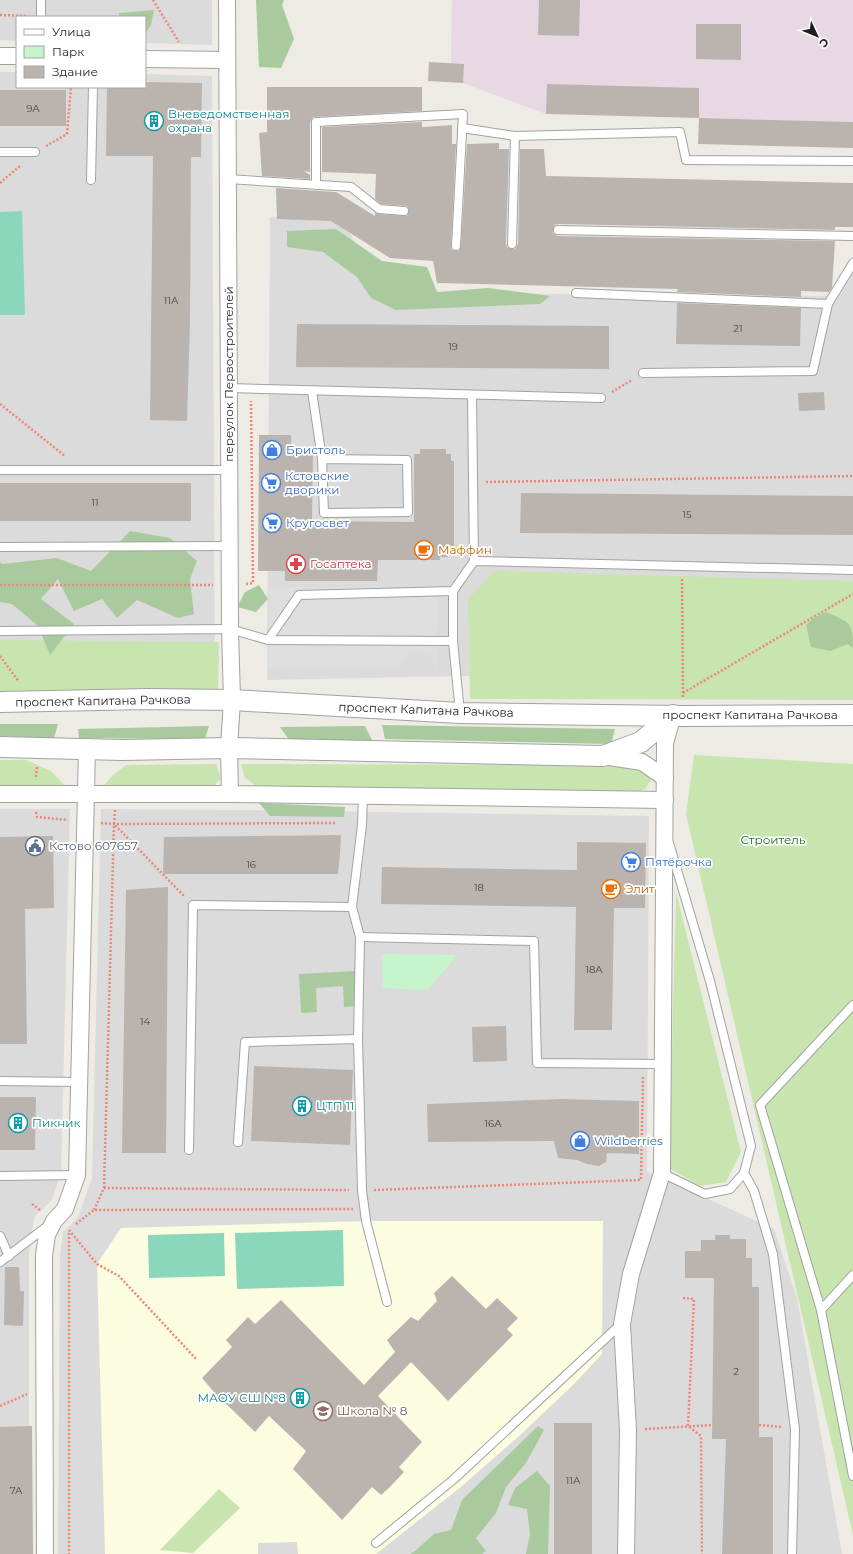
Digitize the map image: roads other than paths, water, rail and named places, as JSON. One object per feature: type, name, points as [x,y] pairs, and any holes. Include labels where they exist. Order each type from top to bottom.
[{"type":"street","name":"переулок Первостроителей","points":[[227,0],[229,546],[232,700],[229,748],[230,794]]},
{"type":"street","points":[[0,56],[16,56]]},
{"type":"street","points":[[146,59],[227,60]]},
{"type":"street","name":"проспект Капитана Рачкова","points":[[0,702],[232,700],[460,713],[853,715]]},
{"type":"street","points":[[602,756],[641,742],[678,715]]},
{"type":"street","points":[[626,1554],[628,1430],[622,1324],[631,1274],[662,1173],[665,743],[678,715]]},
{"type":"street","points":[[0,747],[87,750],[229,748],[602,756],[642,762],[665,778]]},
{"type":"street","points":[[44,1554],[44,1255],[47,1235],[54,1221],[65,1209],[77,1175],[87,750]]},
{"type":"street","points":[[0,794],[230,794],[665,800]]},
{"type":"lane","points":[[41,0],[41,16]]},
{"type":"lane","points":[[91,180],[93,88]]},
{"type":"lane","points":[[316,185],[316,122],[462,114],[456,246]]},
{"type":"lane","points":[[462,128],[515,136],[680,132],[686,160],[853,161]]},
{"type":"lane","points":[[512,244],[515,136]]},
{"type":"lane","points":[[0,152],[35,152]]},
{"type":"lane","points":[[228,179],[351,187],[379,209],[404,212]]},
{"type":"lane","points":[[558,230],[853,236]]},
{"type":"lane","points":[[643,373],[813,371],[828,304],[853,263]]},
{"type":"lane","points":[[576,293],[828,304]]},
{"type":"lane","points":[[229,388],[601,398]]},
{"type":"lane","points":[[312,391],[322,460],[324,513],[408,512],[407,460],[322,460]]},
{"type":"lane","points":[[460,713],[453,641],[453,591],[474,561],[472,395]]},
{"type":"lane","points":[[0,470],[229,470]]},
{"type":"lane","points":[[0,547],[229,546]]},
{"type":"lane","points":[[474,561],[853,570]]},
{"type":"lane","points":[[268,640],[299,595],[453,591]]},
{"type":"lane","points":[[0,631],[230,629],[268,640],[453,641]]},
{"type":"lane","points":[[363,796],[362,824],[352,907],[360,937],[358,1039],[362,1190],[366,1221],[387,1302]]},
{"type":"lane","points":[[662,1173],[705,1194],[730,1189],[744,1173],[750,1146],[710,981],[665,827]]},
{"type":"lane","points":[[188,1150],[193,905],[352,907]]},
{"type":"lane","points":[[360,937],[534,941],[537,1063],[663,1064]]},
{"type":"lane","points":[[853,1005],[760,1105],[821,1310],[853,1476]]},
{"type":"lane","points":[[238,1142],[245,1042],[358,1039]]},
{"type":"lane","points":[[0,1081],[79,1082]]},
{"type":"lane","points":[[744,1173],[754,1191],[773,1254],[795,1429],[792,1554]]},
{"type":"lane","points":[[0,1176],[77,1175]]},
{"type":"lane","points":[[0,1262],[54,1221]]},
{"type":"lane","points":[[0,1236],[9,1256]]},
{"type":"lane","points":[[821,1310],[853,1275]]},
{"type":"lane","points":[[376,1544],[454,1479],[622,1324]]},
{"type":"place","name":"Вневедомственная охрана","points":[[154,121]]},
{"type":"place","name":"Бристоль","points":[[272,450]]},
{"type":"place","name":"Кстовские дворики","points":[[271,483]]},
{"type":"place","name":"Кругосвет","points":[[272,523]]},
{"type":"place","name":"Маффин","points":[[424,550]]},
{"type":"place","name":"Госаптека","points":[[296,564]]},
{"type":"place","name":"Кстово 607657","points":[[35,846]]},
{"type":"place","name":"Пятёрочка","points":[[631,862]]},
{"type":"place","name":"Элит","points":[[611,889]]},
{"type":"place","name":"ЦТП 11","points":[[302,1106]]},
{"type":"place","name":"Пикник","points":[[18,1123]]},
{"type":"place","name":"Wildberries","points":[[580,1141]]},
{"type":"place","name":"МАОУ СШ №8","points":[[300,1398]]},
{"type":"place","name":"Школа № 8","points":[[323,1411]]},
{"type":"park label","name":"Строитель","points":[[773,840]]}]
